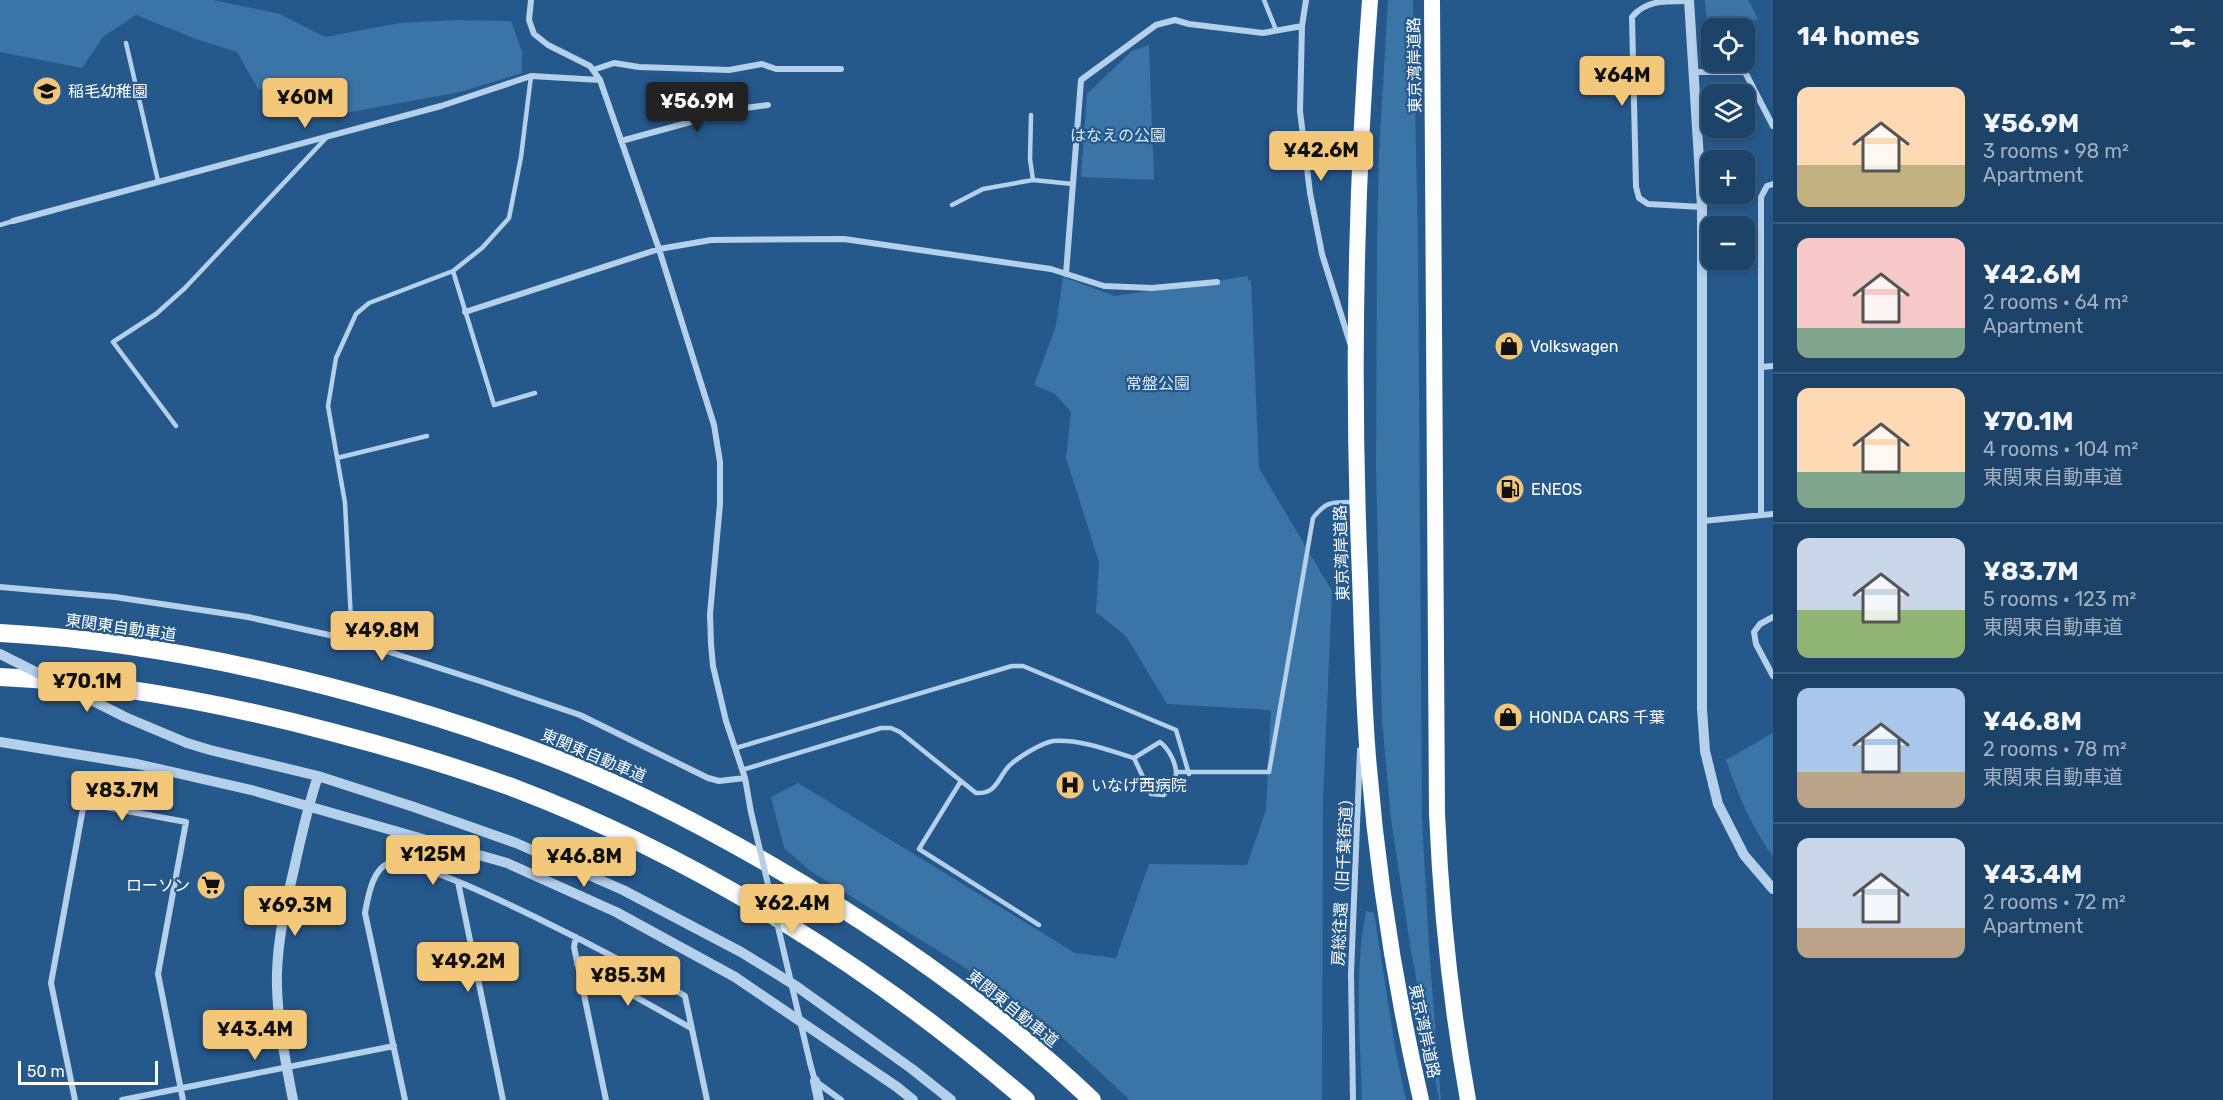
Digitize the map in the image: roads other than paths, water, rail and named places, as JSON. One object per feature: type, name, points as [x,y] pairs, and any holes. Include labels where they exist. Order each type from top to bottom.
[{"type":"highway","name":"東京湾岸道路","points":[[1370,0],[1360,134],[1355,361],[1357,502],[1363,657],[1367,742],[1381,880],[1406,1033],[1421,1100]]},
{"type":"highway","name":"東京湾岸道路","points":[[1431,0],[1438,823],[1448,957],[1468,1100]]},
{"type":"highway","name":"東関東自動車道","points":[[0,633],[87,641],[222,661],[297,678],[453,722],[530,748],[679,814],[823,896],[891,940],[1019,1035],[1092,1100]]},
{"type":"highway","points":[[0,677],[142,692],[282,719],[448,765],[516,789],[593,821],[734,893],[801,934],[931,1023],[991,1069],[1026,1100]]},
{"type":"street","points":[[531,0],[529,20],[534,34],[549,45],[590,66],[600,80],[659,249],[714,425],[720,462],[720,504],[710,614],[713,666],[723,710],[744,778],[819,1100]]},
{"type":"street","points":[[1306,0],[1302,26],[1300,111],[1310,193],[1322,254],[1355,361]]},
{"type":"street","points":[[1702,207],[1648,204],[1639,198],[1636,187],[1632,17],[1638,7],[1648,0],[1689,1],[1702,207],[1702,709],[1706,751],[1718,804],[1744,855],[1773,890]]},
{"type":"street","points":[[1066,274],[1081,80],[1156,25],[1175,20],[1189,24],[1263,33],[1302,26]]},
{"type":"street","points":[[593,70],[614,63],[639,67],[729,70],[762,64],[776,69],[842,69]]},
{"type":"street","points":[[1693,72],[1746,72],[1773,126]]},
{"type":"street","points":[[14,221],[441,106],[531,76],[600,80]]},
{"type":"street","points":[[621,141],[738,109],[768,105]]},
{"type":"street","points":[[1761,515],[1761,197],[1767,186],[1773,184]]},
{"type":"street","points":[[465,312],[659,249],[711,240],[844,239],[1051,269],[1104,286],[1152,288],[1217,282]]},
{"type":"street","points":[[1762,367],[1773,366]]},
{"type":"street","points":[[1703,521],[1773,514]]},
{"type":"street","points":[[0,587],[115,597],[248,617],[351,640],[580,715],[708,778],[719,781],[744,778]]},
{"type":"street","points":[[1773,617],[1760,624],[1755,632],[1756,644],[1773,676]]},
{"type":"street","points":[[0,654],[125,717],[187,743],[318,776],[516,843],[624,890],[741,952],[796,986],[912,1069],[951,1100]]},
{"type":"street","name":"房総往還（旧千葉街道）","points":[[1353,1100],[1351,974],[1363,657]]},
{"type":"street","points":[[0,742],[137,764],[255,790],[507,863],[616,912],[735,976],[913,1100]]},
{"type":"street","points":[[293,1100],[286,1067],[279,1005],[277,974],[279,948],[283,914],[318,776]]},
{"type":"street","points":[[75,1100],[51,983],[84,803],[186,822],[158,974],[183,1100]]},
{"type":"street","points":[[405,1100],[365,913],[370,889],[382,867],[390,862],[402,861],[458,882],[576,937],[685,996],[707,1100]]},
{"type":"street","points":[[458,882],[503,1100]]},
{"type":"street","points":[[576,937],[574,947],[577,964],[606,1100]]},
{"type":"street","points":[[577,964],[691,1028]]},
{"type":"street","points":[[122,1100],[394,1046]]},
{"type":"street","points":[[815,1081],[841,1100]]},
{"type":"lane","points":[[1264,0],[1276,30]]},
{"type":"lane","points":[[126,43],[158,181]]},
{"type":"lane","points":[[351,640],[345,503],[328,405],[336,358],[356,314],[369,303],[453,271],[482,248],[509,218],[521,157],[531,76]]},
{"type":"lane","points":[[1031,115],[1030,159],[1034,180]]},
{"type":"lane","points":[[176,426],[113,342],[156,314],[185,288],[329,135]]},
{"type":"lane","points":[[951,205],[983,189],[1034,180],[1073,184]]},
{"type":"lane","points":[[0,225],[14,221]]},
{"type":"lane","points":[[453,271],[494,405],[535,393]]},
{"type":"lane","points":[[337,458],[427,436]]},
{"type":"lane","points":[[1176,772],[1189,774],[1269,772],[1313,518],[1322,507],[1333,502],[1357,502]]},
{"type":"lane","points":[[736,748],[1012,666],[1023,666],[1176,730],[1189,774]]},
{"type":"lane","points":[[742,770],[881,728],[891,728],[900,732],[976,794],[985,794],[995,788],[1007,769],[1017,759],[1050,741],[1076,741],[1134,758],[1160,742],[1166,746],[1171,755],[1176,772],[1174,782],[1164,795],[1151,794],[1134,758]]},
{"type":"lane","points":[[961,782],[920,849],[1039,925]]},
{"type":"place","name":"稲毛幼稚園","points":[[47,91]]},
{"type":"place","name":"Volkswagen","points":[[1509,346]]},
{"type":"place","name":"ENEOS","points":[[1510,489]]},
{"type":"place","name":"HONDA CARS 千葉","points":[[1508,717]]},
{"type":"place","name":"いなげ西病院","points":[[1070,785]]},
{"type":"place","name":"ローソン","points":[[211,885]]},
{"type":"park label","name":"はなえの公園","points":[[1118,135]]},
{"type":"park label","name":"常盤公園","points":[[1158,383]]}]
